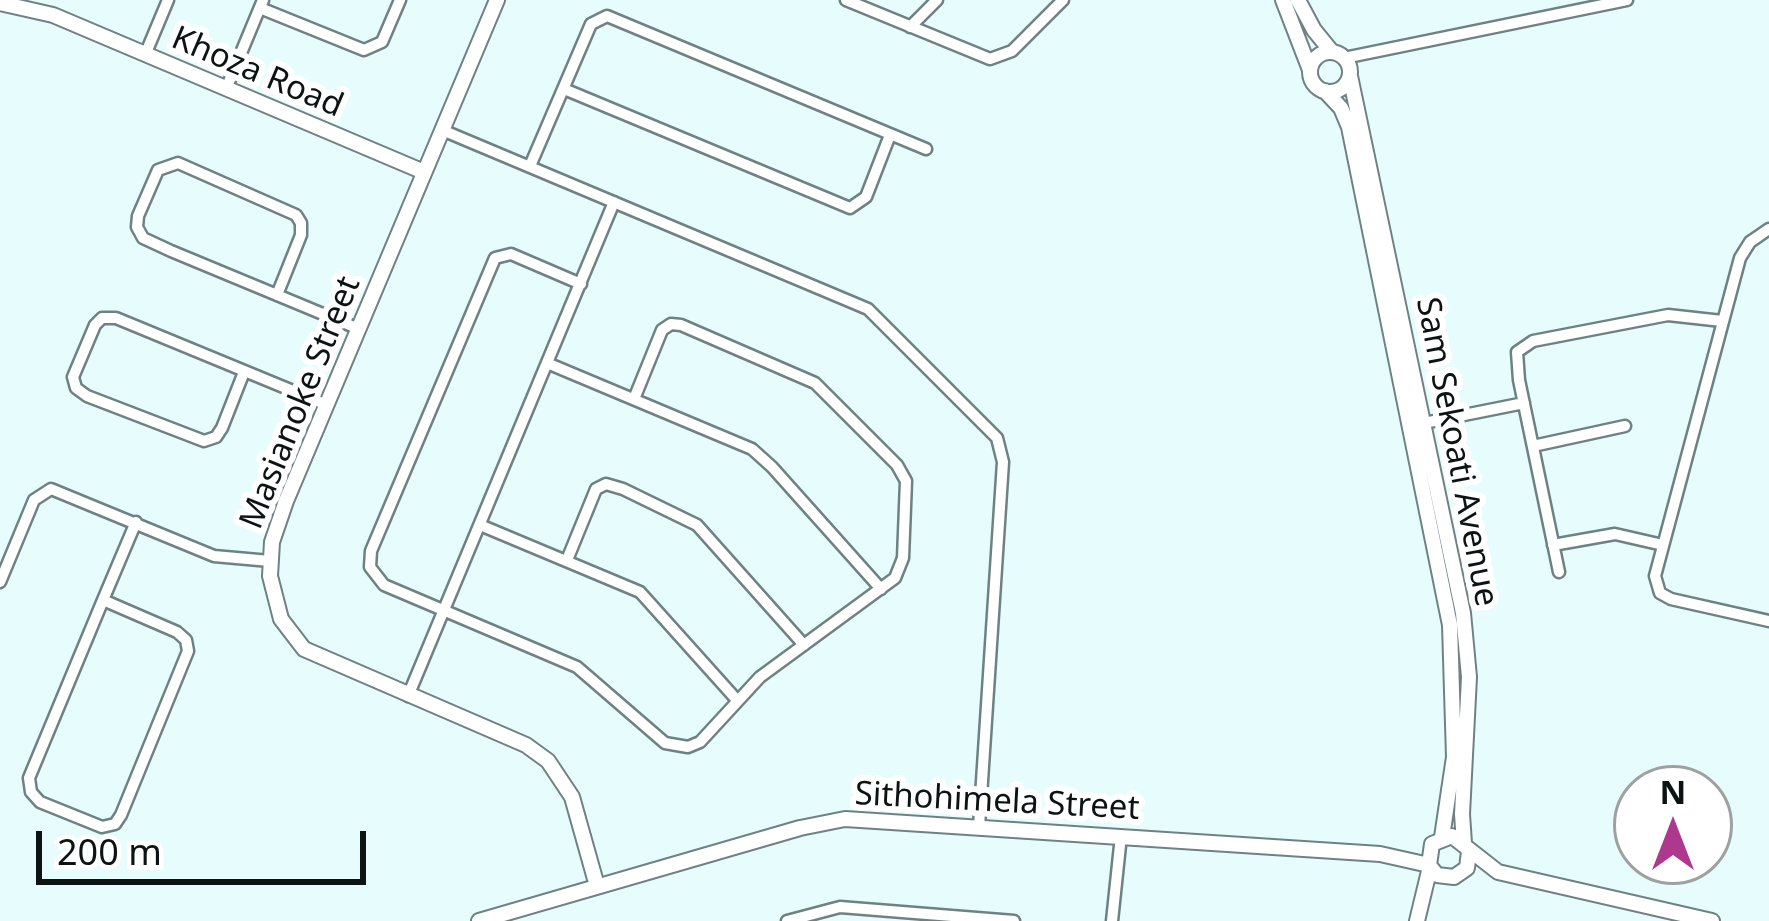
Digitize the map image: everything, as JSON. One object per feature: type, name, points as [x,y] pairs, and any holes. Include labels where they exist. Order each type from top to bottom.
[{"type":"street","points":[[145,56],[169,0]]},
{"type":"street","points":[[226,89],[261,4],[364,50],[382,42],[400,0]]},
{"type":"street","name":"Masianoke Street","points":[[497,0],[274,532],[270,561],[277,611],[295,642],[311,654],[526,745],[548,760],[572,797],[597,886]]},
{"type":"street","points":[[846,0],[997,59],[1012,51],[1063,0]]},
{"type":"street","points":[[910,27],[937,0]]},
{"type":"street","points":[[1283,0],[1310,70]]},
{"type":"street","name":"Sam Sekoati Avenue","points":[[1298,0],[1314,31],[1344,64],[1424,423],[1466,645],[1469,716],[1462,814],[1467,847]]},
{"type":"street","points":[[1310,70],[1315,59],[1344,64],[1627,0]]},
{"type":"street","name":"Khoza Road","points":[[0,3],[53,15],[424,172]]},
{"type":"street","points":[[530,166],[591,24],[607,16],[926,149]]},
{"type":"street","points":[[1325,91],[1341,89],[1344,64]]},
{"type":"street","name":"Sam Sekoati Avenue","points":[[1310,70],[1316,86],[1341,108],[1349,127],[1450,626],[1454,757],[1437,841]]},
{"type":"street","points":[[563,89],[850,208],[866,197],[890,135]]},
{"type":"street","points":[[442,130],[868,309],[997,439],[1003,462],[980,827]]},
{"type":"street","points":[[277,295],[301,235],[299,218],[183,165],[164,165],[153,178],[138,216],[139,233],[150,242],[217,269],[277,295],[359,329]]},
{"type":"street","points":[[409,696],[614,202]]},
{"type":"street","points":[[1769,229],[1744,248],[1655,576],[1660,593],[1769,621]]},
{"type":"street","points":[[581,284],[511,254],[495,258],[370,551],[370,567],[384,585],[577,667],[672,746],[688,747],[700,742],[736,699],[895,578],[902,566],[906,481],[897,465],[814,383],[671,324],[658,335],[634,399]]},
{"type":"street","points":[[1559,572],[1517,352],[1526,344],[1668,315],[1722,321]]},
{"type":"street","points":[[244,371],[220,432],[204,441],[87,395],[76,388],[74,377],[91,332],[107,317],[244,371],[327,405]]},
{"type":"street","points":[[547,363],[760,455],[881,589]]},
{"type":"street","points":[[1424,423],[1524,403]]},
{"type":"street","points":[[1533,446],[1625,426]]},
{"type":"street","points":[[567,560],[596,490],[606,484],[623,489],[697,525],[804,645]]},
{"type":"street","points":[[0,582],[34,500],[45,491],[58,490],[214,556],[270,561]]},
{"type":"street","points":[[103,600],[177,632],[186,640],[188,651],[122,815],[115,824],[102,827],[40,802],[29,778],[103,600],[136,522]]},
{"type":"street","points":[[480,525],[643,595],[736,699]]},
{"type":"street","points":[[1553,545],[1615,534],[1663,545]]},
{"type":"street","name":"Sithohimela Street","points":[[479,921],[834,820],[1380,854],[1430,866]]},
{"type":"street","points":[[1112,921],[1121,836]]},
{"type":"street","points":[[1417,921],[1437,841],[1456,837],[1498,872]]},
{"type":"street","name":"Sithohimela Street","points":[[1380,854],[1437,841]]},
{"type":"street","points":[[1424,897],[1469,864],[1467,847]]},
{"type":"street","points":[[1430,866],[1454,876],[1498,872],[1712,921]]},
{"type":"street","points":[[1634,921],[1637,904]]},
{"type":"street","points":[[787,921],[843,907],[1014,921]]}]
